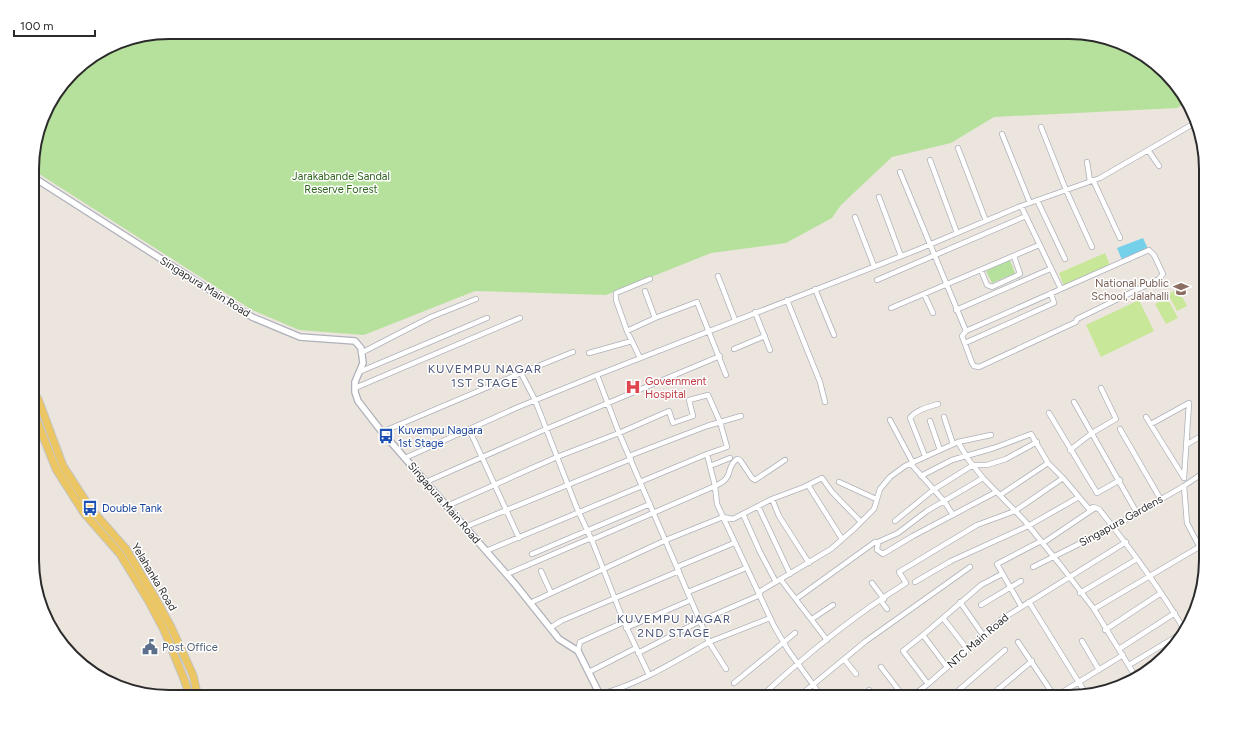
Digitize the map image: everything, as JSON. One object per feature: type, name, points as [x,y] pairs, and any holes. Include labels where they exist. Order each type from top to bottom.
[{"type":"main road","name":"Yelahanka Road","points":[[39,402],[63,466],[90,508],[126,549],[154,596],[171,627],[193,675],[196,690]]},
{"type":"main road","name":"Yelahanka Road","points":[[39,426],[56,469],[84,513],[120,554],[151,606],[164,630],[188,690]]},
{"type":"street","points":[[405,458],[535,400],[708,330],[901,256],[1021,206],[1092,181],[1112,172],[1191,125]]},
{"type":"street","points":[[1041,127],[1066,190],[1092,247]]},
{"type":"street","points":[[1002,134],[1030,203]]},
{"type":"street","points":[[958,148],[986,221]]},
{"type":"street","points":[[1148,150],[1159,166]]},
{"type":"street","points":[[930,160],[957,233]]},
{"type":"street","points":[[1087,162],[1092,181],[1120,238]]},
{"type":"street","points":[[900,172],[966,331]]},
{"type":"street","name":"Singapura Main Road","points":[[39,181],[252,317],[300,337],[355,340],[361,348],[362,353]]},
{"type":"street","points":[[879,197],[901,256]]},
{"type":"street","points":[[1037,200],[1065,260]]},
{"type":"street","points":[[1021,206],[1050,269],[1061,289]]},
{"type":"street","points":[[877,280],[1026,216]]},
{"type":"street","points":[[855,217],[874,266]]},
{"type":"street","points":[[891,308],[1039,245]]},
{"type":"street","points":[[1149,250],[1154,255],[1163,274],[1159,279],[1077,319],[1076,322],[979,367],[972,363],[962,336],[966,331],[1051,293],[1149,250]]},
{"type":"street","points":[[980,270],[987,285],[992,287],[1020,274],[1014,256]]},
{"type":"street","points":[[956,310],[1050,269]]},
{"type":"street","points":[[718,276],[735,320]]},
{"type":"street","points":[[640,358],[627,331],[616,300],[616,293],[650,279]]},
{"type":"street","points":[[815,289],[834,335]]},
{"type":"street","points":[[645,292],[656,318]]},
{"type":"street","points":[[965,343],[1054,303],[1051,293]]},
{"type":"street","points":[[924,294],[933,313]]},
{"type":"street","points":[[355,388],[363,363],[362,353],[431,317],[476,300]]},
{"type":"street","points":[[787,300],[820,382],[825,402]]},
{"type":"street","points":[[627,331],[697,302],[720,356],[726,375]]},
{"type":"street","points":[[755,312],[770,350]]},
{"type":"street","points":[[359,372],[487,318]]},
{"type":"street","points":[[355,388],[520,318]]},
{"type":"street","points":[[734,349],[765,336]]},
{"type":"street","points":[[589,353],[632,342]]},
{"type":"street","points":[[382,432],[573,352]]},
{"type":"street","points":[[426,482],[546,429],[720,356]]},
{"type":"street","points":[[521,373],[535,400],[626,628],[649,675]]},
{"type":"street","points":[[597,375],[630,458],[709,642],[726,668]]},
{"type":"street","name":"Singapura Main Road","points":[[355,388],[358,401],[382,432],[507,574],[559,639],[578,651]]},
{"type":"street","points":[[1070,450],[1092,433],[1116,419],[1101,388]]},
{"type":"street","points":[[447,506],[557,457],[620,433],[669,411],[673,423],[693,416],[689,400],[708,395],[720,422],[727,446],[579,513],[486,551]]},
{"type":"street","points":[[1074,402],[1120,480],[1121,487],[1137,513]]},
{"type":"street","points":[[1094,609],[1148,575],[1199,546],[1187,523],[1184,478],[1189,403],[1150,424]]},
{"type":"street","points":[[925,456],[910,418],[912,415],[938,404]]},
{"type":"street","points":[[1050,413],[1070,450],[1097,493],[1120,480]]},
{"type":"street","points":[[465,527],[630,458],[720,422],[741,416]]},
{"type":"street","points":[[944,417],[953,444]]},
{"type":"street","points":[[1146,417],[1184,478]]},
{"type":"street","points":[[890,420],[912,464],[944,501],[953,515]]},
{"type":"street","points":[[930,421],[940,450]]},
{"type":"street","points":[[469,429],[519,538]]},
{"type":"street","points":[[1120,430],[1161,500]]},
{"type":"street","points":[[921,476],[936,467],[966,455],[994,448],[1031,434],[1048,463],[1063,478],[1089,509],[1096,508]]},
{"type":"street","points":[[589,672],[759,594],[831,549],[874,509],[880,489],[890,477],[925,456],[953,444],[991,435]]},
{"type":"street","points":[[1186,444],[1199,437]]},
{"type":"street","points":[[958,442],[983,478],[1042,542],[1080,593],[1094,609],[1105,630],[1134,672]]},
{"type":"street","points":[[895,521],[933,490],[973,465],[987,465],[1006,459],[1037,442]]},
{"type":"street","points":[[707,454],[715,486],[717,504],[734,543],[770,618],[783,641],[817,690]]},
{"type":"street","points":[[710,466],[730,458]]},
{"type":"street","points":[[507,574],[654,513],[724,482],[729,476],[732,465],[737,459],[740,460],[755,480],[785,460]]},
{"type":"street","points":[[983,478],[926,511],[898,533],[878,542],[877,550],[883,554],[913,536],[998,493],[1048,463]]},
{"type":"street","name":"Singapura Gardens","points":[[1033,567],[1113,527],[1161,500],[1199,476]]},
{"type":"street","points":[[530,603],[666,540],[723,517],[733,519],[772,499],[822,478],[832,492],[861,522]]},
{"type":"street","points":[[768,690],[798,663],[827,640],[906,583],[899,572],[977,525],[1015,511],[1063,478]]},
{"type":"street","points":[[839,482],[876,499]]},
{"type":"street","points":[[808,485],[842,539]]},
{"type":"street","points":[[915,582],[980,547],[1028,526],[1079,496]]},
{"type":"street","points":[[772,499],[780,516],[809,563]]},
{"type":"street","points":[[532,554],[650,504]]},
{"type":"street","points":[[758,506],[790,574]]},
{"type":"street","points":[[1096,508],[1126,542],[1175,613],[1181,626]]},
{"type":"street","points":[[1021,606],[997,564],[1042,542],[1096,508]]},
{"type":"street","points":[[743,514],[757,546],[779,581],[796,599],[827,640]]},
{"type":"street","points":[[796,599],[875,542]]},
{"type":"street","name":"NTC Main Road","points":[[920,690],[1002,619],[1126,542]]},
{"type":"street","points":[[550,628],[561,621],[734,543]]},
{"type":"street","points":[[1080,593],[1137,559]]},
{"type":"street","points":[[806,690],[866,641],[970,567]]},
{"type":"street","points":[[688,592],[746,568]]},
{"type":"street","points":[[541,571],[551,593]]},
{"type":"street","points":[[928,684],[903,651],[981,585],[1002,574]]},
{"type":"street","points":[[981,605],[1021,581]]},
{"type":"street","points":[[872,583],[887,610]]},
{"type":"street","points":[[1105,630],[1161,593]]},
{"type":"street","points":[[626,628],[691,600]]},
{"type":"street","points":[[960,602],[983,635]]},
{"type":"street","points":[[1029,602],[1082,689]]},
{"type":"street","points":[[812,619],[833,605]]},
{"type":"street","points":[[1119,649],[1175,613]]},
{"type":"street","points":[[616,690],[649,675],[709,642],[770,618]]},
{"type":"street","points":[[943,618],[967,650]]},
{"type":"street","points":[[598,690],[578,651],[580,642],[624,622]]},
{"type":"street","points":[[734,684],[783,641],[795,633]]},
{"type":"street","points":[[923,635],[947,667]]},
{"type":"street","points":[[1130,665],[1171,640]]},
{"type":"street","points":[[1082,641],[1099,670]]},
{"type":"street","points":[[1018,642],[1051,690]]},
{"type":"street","points":[[959,690],[1005,650]]},
{"type":"street","points":[[1066,690],[1123,655]]},
{"type":"street","points":[[844,659],[856,674]]},
{"type":"street","points":[[998,689],[1032,661]]},
{"type":"street","points":[[881,667],[899,690]]},
{"type":"green space","name":"Jarakabande Sandal Reserve Forest","points":[[169,39],[1069,39],[1102,43],[1134,56],[1161,77],[1182,105],[1177,108],[994,117],[951,143],[892,157],[841,205],[832,218],[786,243],[711,253],[606,295],[475,291],[364,335],[299,330],[252,310],[39,174],[40,152],[43,136],[56,104],[83,71],[104,56],[136,43]]},
{"type":"green space","points":[[1105,253],[1110,265],[1064,286],[1059,273]]},
{"type":"green space","points":[[1010,260],[1015,273],[992,283],[986,271]]},
{"type":"green space","points":[[1178,289],[1187,306],[1177,311],[1168,294]]},
{"type":"green space","points":[[1167,298],[1178,318],[1166,324],[1155,304]]},
{"type":"green space","points":[[1139,300],[1154,331],[1101,357],[1086,325]]},
{"type":"water","points":[[1143,238],[1148,249],[1122,260],[1117,248]]},
{"type":"place","name":"National Public School, Jalahalli","points":[[1181,289]]},
{"type":"place","name":"Government Hospital","points":[[633,387]]},
{"type":"place","name":"Kuvempu Nagara 1st Stage","points":[[386,436]]},
{"type":"place","name":"Double Tank","points":[[90,508]]},
{"type":"place","name":"Post Office","points":[[150,647]]},
{"type":"district","name":"KUVEMPU NAGAR 1ST STAGE","points":[[485,376]]},
{"type":"district","name":"KUVEMPU NAGAR 2ND STAGE","points":[[674,626]]}]
